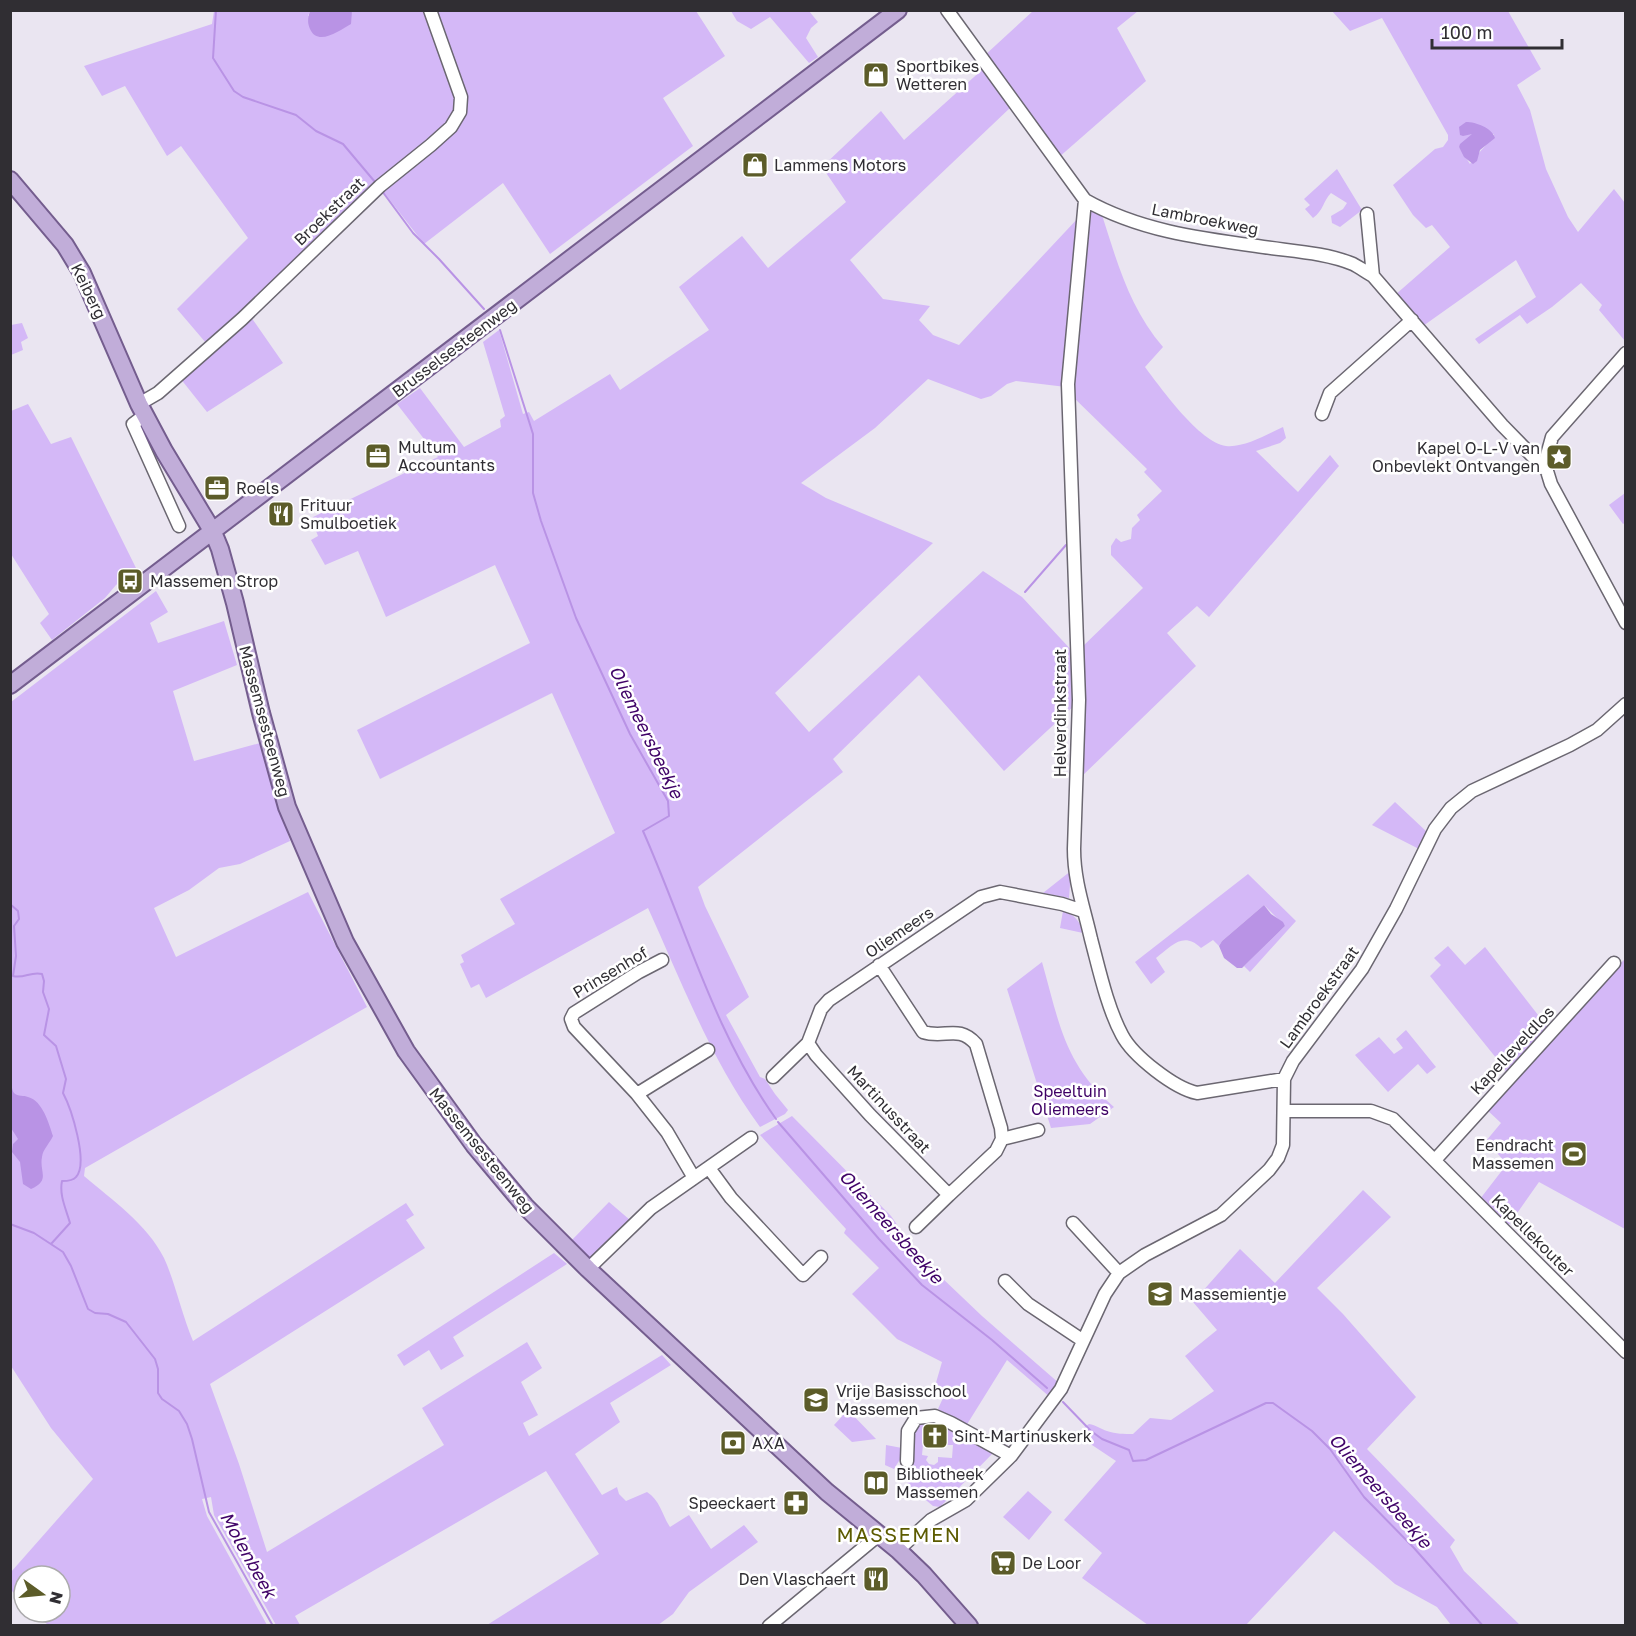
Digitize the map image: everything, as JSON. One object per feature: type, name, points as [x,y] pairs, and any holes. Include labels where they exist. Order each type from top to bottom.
[{"type":"main road","name":"Brusselsesteenweg","points":[[10,685],[898,10]]},
{"type":"main road","name":"Keiberg","points":[[10,180],[64,245],[82,273],[142,410],[213,532]]},
{"type":"main road","name":"Massemsesteenweg","points":[[213,532],[235,603],[261,713],[287,807],[345,942],[406,1051],[440,1099],[525,1206],[588,1269],[827,1492],[898,1550],[924,1575],[969,1626]]},
{"type":"street","name":"Broekstraat","points":[[142,410],[158,393],[242,319],[380,186],[451,126],[460,112],[460,98],[430,10]]},
{"type":"street","name":"Lambroekweg","points":[[947,10],[1085,200],[1108,213],[1163,231],[1196,238],[1329,257],[1353,264],[1373,276],[1502,425],[1547,471]]},
{"type":"street","name":"Helverdinkstraat","points":[[1085,200],[1068,384],[1079,700],[1074,872],[1097,965],[1116,1021],[1132,1050],[1164,1076],[1188,1091],[1197,1093],[1284,1079]]},
{"type":"street","points":[[1367,214],[1373,276]]},
{"type":"street","points":[[1322,414],[1330,393],[1412,320]]},
{"type":"street","points":[[1626,353],[1552,437],[1547,455],[1547,471],[1551,484],[1626,623]]},
{"type":"street","points":[[142,410],[134,424],[179,525]]},
{"type":"street","name":"Lambroekstraat","points":[[898,1550],[931,1520],[966,1500],[1011,1456],[1061,1389],[1105,1294],[1119,1273],[1145,1255],[1221,1215],[1269,1170],[1278,1158],[1282,1145],[1284,1079],[1293,1060],[1362,969],[1396,909],[1435,829],[1451,808],[1472,791],[1597,730],[1626,704]]},
{"type":"street","name":"Oliemeers","points":[[773,1077],[808,1043],[821,1009],[829,1000],[981,897],[1000,892],[1062,904],[1083,911]]},
{"type":"street","name":"Prinsenhof","points":[[662,960],[583,1007],[574,1013],[572,1019],[574,1027],[637,1094],[667,1132],[694,1178]]},
{"type":"street","name":"Kapelleveldlos","points":[[1435,1160],[1614,963]]},
{"type":"street","points":[[879,965],[923,1032],[934,1035],[959,1032],[968,1035],[976,1044],[1001,1128],[1002,1139],[996,1151],[916,1227]]},
{"type":"street","name":"Martinusstraat","points":[[808,1043],[870,1115],[949,1196]]},
{"type":"street","points":[[637,1094],[708,1050]]},
{"type":"street","name":"Kapellekouter","points":[[1284,1111],[1371,1111],[1393,1119],[1626,1352]]},
{"type":"street","points":[[1002,1139],[1038,1130]]},
{"type":"street","points":[[588,1269],[651,1208],[751,1138]]},
{"type":"street","points":[[709,1168],[731,1198],[803,1275],[821,1257]]},
{"type":"street","points":[[1073,1223],[1119,1273]]},
{"type":"street","points":[[1005,1281],[1028,1304],[1082,1340]]},
{"type":"street","points":[[907,1461],[908,1431],[916,1418],[934,1416],[1011,1456]]},
{"type":"street","points":[[769,1626],[880,1534]]},
{"type":"green space","points":[[214,11],[310,11],[308,16],[352,13],[352,11],[425,11],[456,100],[453,114],[444,127],[206,343],[177,309],[248,238],[181,146],[167,156],[125,86],[102,96],[84,66],[212,24]]},
{"type":"green space","points":[[435,11],[696,11],[725,56],[663,98],[693,146],[550,254],[503,183],[424,244],[382,190],[462,118]]},
{"type":"green space","points":[[731,11],[809,11],[818,22],[811,28],[806,38],[818,57],[809,63],[770,17],[751,29],[737,21]]},
{"type":"green space","points":[[1033,11],[1138,11],[1117,28],[1146,81],[1058,158],[984,56]]},
{"type":"green space","points":[[1332,11],[1508,11],[1541,69],[1517,85],[1530,110],[1546,169],[1568,217],[1578,232],[1614,189],[1625,203],[1625,341],[1599,310],[1602,305],[1581,283],[1527,324],[1520,315],[1479,344],[1475,339],[1536,297],[1516,260],[1423,326],[1395,295],[1450,247],[1432,225],[1426,228],[1413,215],[1393,185],[1435,149],[1443,147],[1448,140],[1448,135],[1382,18],[1350,31]],"holes":[[[1473,134],[1494,134],[1490,140],[1470,164],[1459,147]]]},
{"type":"green space","points":[[984,68],[1011,107],[850,260],[883,299],[930,306],[919,320],[933,335],[959,345],[1080,216],[1066,387],[1016,381],[1007,384],[991,396],[981,399],[928,379],[875,428],[801,483],[826,498],[933,543],[775,693],[809,732],[983,571],[1022,597],[1074,653],[1076,704],[1004,771],[919,675],[833,759],[843,772],[698,887],[749,997],[726,1015],[760,1077],[765,1079],[788,1110],[785,1114],[760,1127],[712,1048],[648,908],[486,998],[479,984],[471,988],[460,964],[464,962],[461,955],[515,924],[500,899],[615,833],[552,693],[380,779],[357,730],[530,643],[495,565],[386,617],[358,551],[325,565],[311,540],[318,536],[311,518],[438,457],[397,404],[420,388],[464,447],[501,427],[500,420],[505,416],[483,342],[499,330],[523,414],[529,412],[534,421],[610,374],[620,390],[709,330],[679,287],[742,236],[768,268],[846,202],[822,167],[881,111],[904,140]]},
{"type":"green space","points":[[1337,169],[1362,210],[1340,227],[1332,223],[1331,216],[1343,209],[1347,203],[1331,193],[1313,218],[1305,209],[1310,205],[1304,199]]},
{"type":"green space","points":[[1091,208],[1102,215],[1133,301],[1163,347],[1145,367],[1181,413],[1204,435],[1226,446],[1247,443],[1283,427],[1286,438],[1280,443],[1256,451],[1298,492],[1330,455],[1339,466],[1209,617],[1197,606],[1167,633],[1196,666],[1080,778],[1081,648],[1143,588],[1111,555],[1111,546],[1116,538],[1121,542],[1131,539],[1132,528],[1140,520],[1137,515],[1162,491],[1144,472],[1147,469],[1071,395],[1087,215]]},
{"type":"green space","points":[[251,317],[283,363],[207,412],[180,378]]},
{"type":"green space","points":[[22,323],[28,338],[21,342],[23,350],[11,355],[11,325]]},
{"type":"green space","points":[[28,404],[51,444],[71,437],[136,568],[105,598],[52,640],[40,623],[49,614],[11,554],[11,411]]},
{"type":"green space","points":[[1625,493],[1625,523],[1623,524],[1609,505]]},
{"type":"green space","points":[[156,591],[168,612],[150,623],[158,643],[224,621],[237,665],[173,691],[194,761],[260,743],[290,841],[240,864],[219,868],[189,890],[154,908],[176,957],[308,892],[367,1007],[85,1168],[84,1176],[139,1223],[157,1246],[168,1267],[193,1341],[406,1203],[414,1215],[406,1220],[425,1248],[210,1384],[267,1552],[444,1445],[422,1408],[527,1342],[542,1368],[521,1382],[538,1415],[523,1423],[529,1436],[662,1355],[671,1365],[610,1403],[620,1422],[575,1454],[602,1495],[617,1487],[619,1494],[626,1501],[647,1492],[658,1503],[670,1527],[689,1515],[711,1549],[744,1525],[758,1542],[689,1592],[673,1614],[658,1625],[487,1625],[599,1554],[546,1471],[295,1616],[300,1625],[276,1625],[214,1515],[211,1497],[202,1499],[207,1516],[267,1625],[47,1624],[72,1624],[72,1564],[18,1564],[93,1479],[51,1428],[11,1366],[11,702]]},
{"type":"green space","points":[[1395,802],[1427,832],[1419,849],[1372,825]]},
{"type":"green space","points":[[1071,871],[1069,898],[1043,893],[1067,874]]},
{"type":"green space","points":[[1248,874],[1296,921],[1250,972],[1244,966],[1285,926],[1264,905],[1219,946],[1213,940],[1201,948],[1189,941],[1173,945],[1156,958],[1165,972],[1151,984],[1135,962]]},
{"type":"green space","points":[[1063,911],[1076,919],[1083,933],[1060,928]]},
{"type":"green space","points":[[1448,946],[1465,965],[1485,947],[1549,1029],[1506,1074],[1505,1069],[1430,976],[1441,965],[1434,958]]},
{"type":"green space","points":[[1624,960],[1625,1229],[1539,1182],[1508,1226],[1480,1199],[1507,1164],[1486,1141],[1501,1123],[1486,1109]]},
{"type":"green space","name":"Speeltuin Oliemeers","points":[[1042,962],[1059,1023],[1074,1058],[1097,1091],[1114,1107],[1090,1124],[1051,1128],[1007,989]]},
{"type":"green space","points":[[1406,1030],[1436,1067],[1427,1074],[1418,1064],[1388,1092],[1355,1055],[1379,1037],[1394,1054],[1403,1048],[1396,1039]]},
{"type":"green space","points":[[792,1116],[891,1216],[920,1257],[982,1316],[1060,1384],[1051,1398],[1007,1360],[966,1426],[938,1409],[943,1398],[933,1393],[942,1362],[897,1339],[852,1294],[879,1268],[844,1233],[846,1229],[760,1135]]},
{"type":"green space","points":[[1363,1190],[1391,1217],[1317,1288],[1416,1397],[1367,1449],[1455,1540],[1450,1547],[1464,1571],[1520,1625],[1451,1625],[1437,1607],[1395,1584],[1334,1531],[1246,1625],[1148,1625],[1082,1578],[1102,1553],[1064,1520],[1116,1461],[1080,1437],[1083,1428],[1089,1424],[1114,1433],[1133,1434],[1150,1418],[1171,1420],[1214,1391],[1185,1356],[1217,1330],[1193,1302],[1240,1249],[1275,1283]]},
{"type":"green space","points":[[609,1202],[630,1220],[599,1253],[591,1258],[585,1256],[571,1241]]},
{"type":"green space","points":[[554,1253],[567,1264],[453,1337],[464,1356],[441,1370],[429,1350],[404,1366],[397,1355]]},
{"type":"green space","points":[[848,1410],[876,1439],[852,1442],[834,1425]]},
{"type":"green space","points":[[914,1424],[925,1424],[922,1455],[928,1456],[926,1460],[929,1464],[934,1465],[938,1462],[938,1457],[952,1458],[953,1445],[945,1445],[947,1427],[996,1450],[940,1507],[933,1506],[914,1490],[912,1492],[907,1488]]},
{"type":"green space","points":[[886,1445],[902,1448],[902,1456],[894,1469],[885,1465]]},
{"type":"green space","points":[[1028,1491],[1052,1512],[1029,1540],[1003,1517]]},
{"type":"shaded area","points":[[310,11],[352,11],[351,24],[329,36],[318,37],[309,27]]},
{"type":"shaded area","points":[[1466,122],[1483,126],[1491,131],[1495,138],[1480,150],[1477,161],[1473,164],[1464,157],[1459,147],[1472,134],[1460,135],[1459,127]]},
{"type":"shaded area","points":[[1264,905],[1285,926],[1242,968],[1237,968],[1224,958],[1219,946]]},
{"type":"shaded area","points":[[11,1074],[14,1093],[38,1103],[45,1114],[53,1136],[43,1154],[41,1182],[31,1189],[23,1184],[20,1162],[12,1152],[13,1144],[18,1139],[11,1128]]},
{"type":"waterway","name":"Oliemeersbeekje","points":[[216,10],[213,58],[234,91],[243,97],[296,115],[316,131],[343,144],[375,182]]},
{"type":"waterway","name":"Oliemeersbeekje","points":[[382,191],[413,233],[484,309]]},
{"type":"waterway","name":"Oliemeersbeekje","points":[[500,330],[533,434],[533,493],[541,521],[576,618],[630,734],[668,801],[669,816],[643,831],[718,1015],[754,1086],[776,1119]]},
{"type":"waterway","points":[[1025,592],[1066,545]]},
{"type":"waterway","points":[[10,904],[18,911],[19,919],[14,926],[16,956],[13,976],[42,974],[43,992],[49,1009],[44,1035],[56,1046],[66,1079],[63,1093],[74,1122],[80,1148],[80,1170],[76,1177],[62,1181],[61,1186],[70,1223],[51,1244]]},
{"type":"waterway","name":"Oliemeersbeekje","points":[[778,1122],[922,1285],[992,1340],[1047,1388]]},
{"type":"waterway","name":"Molenbeek","points":[[10,1224],[34,1233],[63,1252],[88,1309],[126,1322],[155,1359],[158,1369],[158,1393],[162,1399],[179,1411],[187,1424],[209,1512],[273,1626]]},
{"type":"waterway","name":"Oliemeersbeekje","points":[[1063,1402],[1091,1431],[1102,1439],[1129,1450],[1133,1461],[1146,1460],[1266,1403],[1273,1403],[1312,1431],[1330,1449],[1364,1497],[1414,1548],[1483,1626]]},
{"type":"place","name":"Sportbikes Wetteren","points":[[876,75]]},
{"type":"place","name":"Lammens Motors","points":[[755,165]]},
{"type":"place","name":"Multum Accountants","points":[[378,456]]},
{"type":"place","name":"Kapel O-L-V van Onbevlekt Ontvangen","points":[[1559,457]]},
{"type":"place","name":"Roels","points":[[217,488]]},
{"type":"place","name":"Frituur Smulboetiek","points":[[281,514]]},
{"type":"place","name":"Massemen Strop","points":[[130,581]]},
{"type":"place","name":"Eendracht Massemen","points":[[1574,1154]]},
{"type":"place","name":"Massemientje","points":[[1160,1294]]},
{"type":"place","name":"Vrije Basisschool Massemen","points":[[816,1400]]},
{"type":"place","name":"Sint-Martinuskerk","points":[[935,1436]]},
{"type":"place","name":"AXA","points":[[733,1443]]},
{"type":"place","name":"Bibliotheek Massemen","points":[[876,1483]]},
{"type":"place","name":"Speeckaert","points":[[796,1503]]},
{"type":"place","name":"De Loor","points":[[1003,1563]]},
{"type":"place","name":"Den Vlaschaert","points":[[876,1579]]},
{"type":"district","name":"MASSEMEN","points":[[899,1535]]}]
